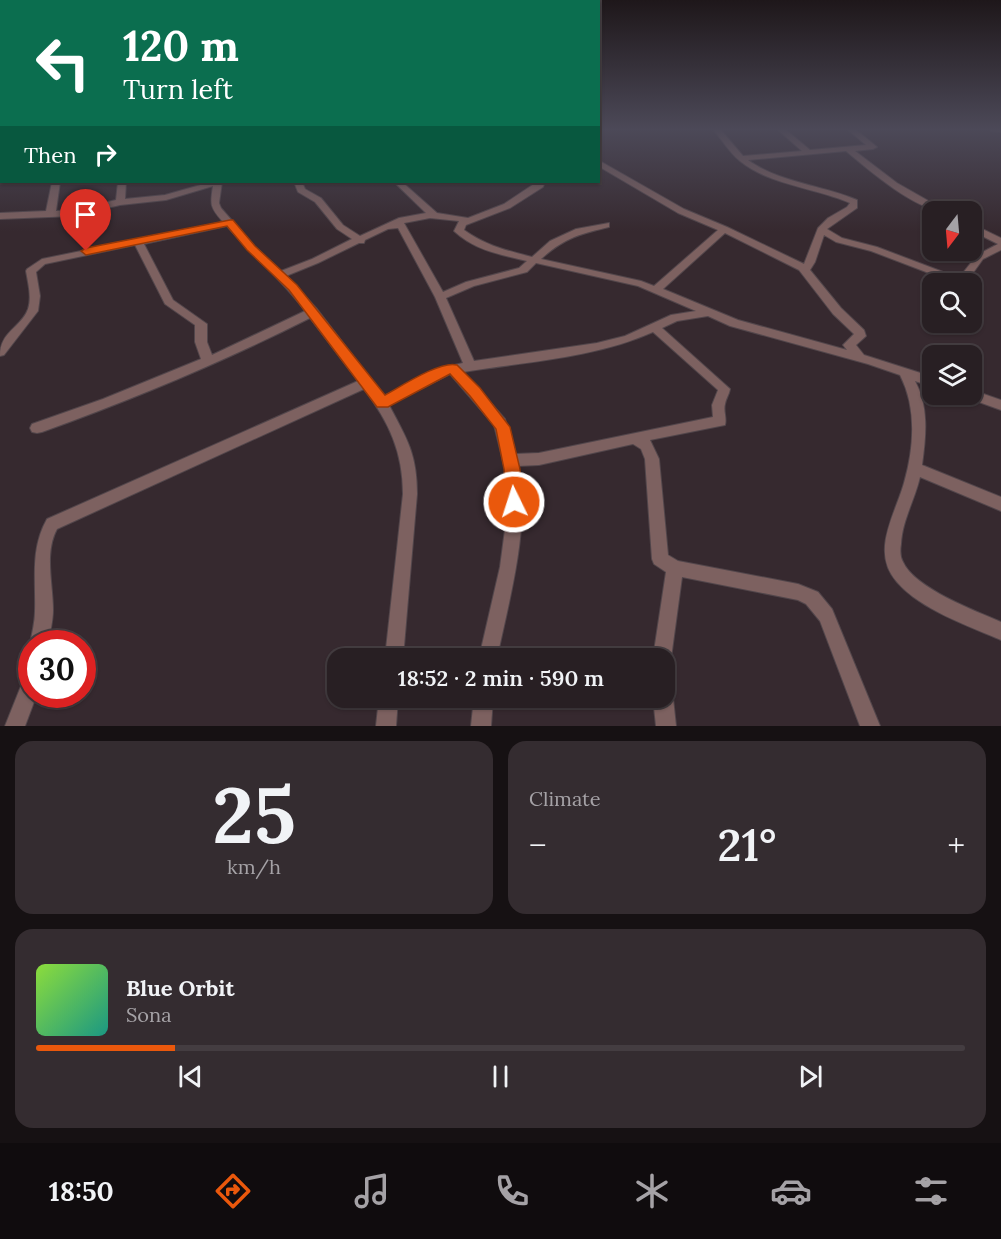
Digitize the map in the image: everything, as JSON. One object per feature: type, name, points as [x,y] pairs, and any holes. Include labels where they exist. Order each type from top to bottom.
[{"type":"street","points":[[600,163],[681,211],[724,229],[803,268],[837,311],[860,333],[860,336],[849,345],[851,351],[860,358]]},
{"type":"street","points":[[750,163],[782,180],[854,202],[850,210],[830,222],[822,230],[813,258],[808,267],[803,268]]},
{"type":"street","points":[[866,163],[894,185],[924,201]]},
{"type":"street","points":[[48,215],[52,210],[56,183]]},
{"type":"street","points":[[120,202],[122,183]]},
{"type":"street","points":[[0,216],[74,213],[120,202],[166,197],[215,183]]},
{"type":"street","points":[[218,183],[215,203],[230,223],[313,312],[382,403],[405,448],[411,473],[395,648]]},
{"type":"street","points":[[298,183],[301,190],[318,200],[340,227],[361,241]]},
{"type":"street","points":[[399,183],[434,215]]},
{"type":"street","points":[[541,183],[507,206],[467,220],[459,227],[459,231],[480,245],[532,261],[657,289],[688,302],[706,313],[922,378]]},
{"type":"street","points":[[278,275],[361,241],[406,219],[434,215],[467,220]]},
{"type":"street","points":[[0,352],[33,311],[35,296],[31,271],[37,265],[64,256],[230,223]]},
{"type":"street","points":[[394,224],[402,226],[420,264],[440,297],[470,366]]},
{"type":"street","points":[[440,297],[470,284],[523,270],[546,248],[567,236],[606,225]]},
{"type":"street","points":[[657,289],[724,229]]},
{"type":"street","points":[[822,230],[839,240],[870,248],[959,281],[962,281],[980,257],[1001,244],[982,233]]},
{"type":"street","points":[[138,241],[169,302],[201,324],[201,342],[208,361]]},
{"type":"street","points":[[37,428],[105,405],[274,332],[313,312]]},
{"type":"street","points":[[382,403],[441,372],[597,347],[628,339],[675,318],[706,313]]},
{"type":"street","points":[[510,460],[539,459],[720,420],[718,405],[724,389],[654,327]]},
{"type":"street","points":[[453,369],[500,423],[510,460],[514,522],[508,567],[490,648]]},
{"type":"street","points":[[904,372],[916,396],[918,413],[914,468],[896,527],[892,557],[895,567],[910,585],[1001,631]]},
{"type":"street","points":[[41,630],[44,615],[42,572],[47,535],[52,524],[367,382]]},
{"type":"street","points":[[982,398],[1001,405]]},
{"type":"street","points":[[633,438],[649,448],[652,459],[660,559],[675,568],[798,592],[812,598],[826,615],[870,726]]},
{"type":"street","points":[[914,468],[1001,504]]},
{"type":"street","points":[[663,648],[675,568]]},
{"type":"street","points":[[15,726],[22,708]]},
{"type":"street","points":[[386,726],[388,708]]},
{"type":"street","points":[[481,726],[483,708]]},
{"type":"street","points":[[664,708],[666,726]]},
{"type":"route","points":[[86,251],[230,223],[251,248],[293,288],[382,403],[441,372],[453,369],[503,427],[512,469],[514,502]]}]
